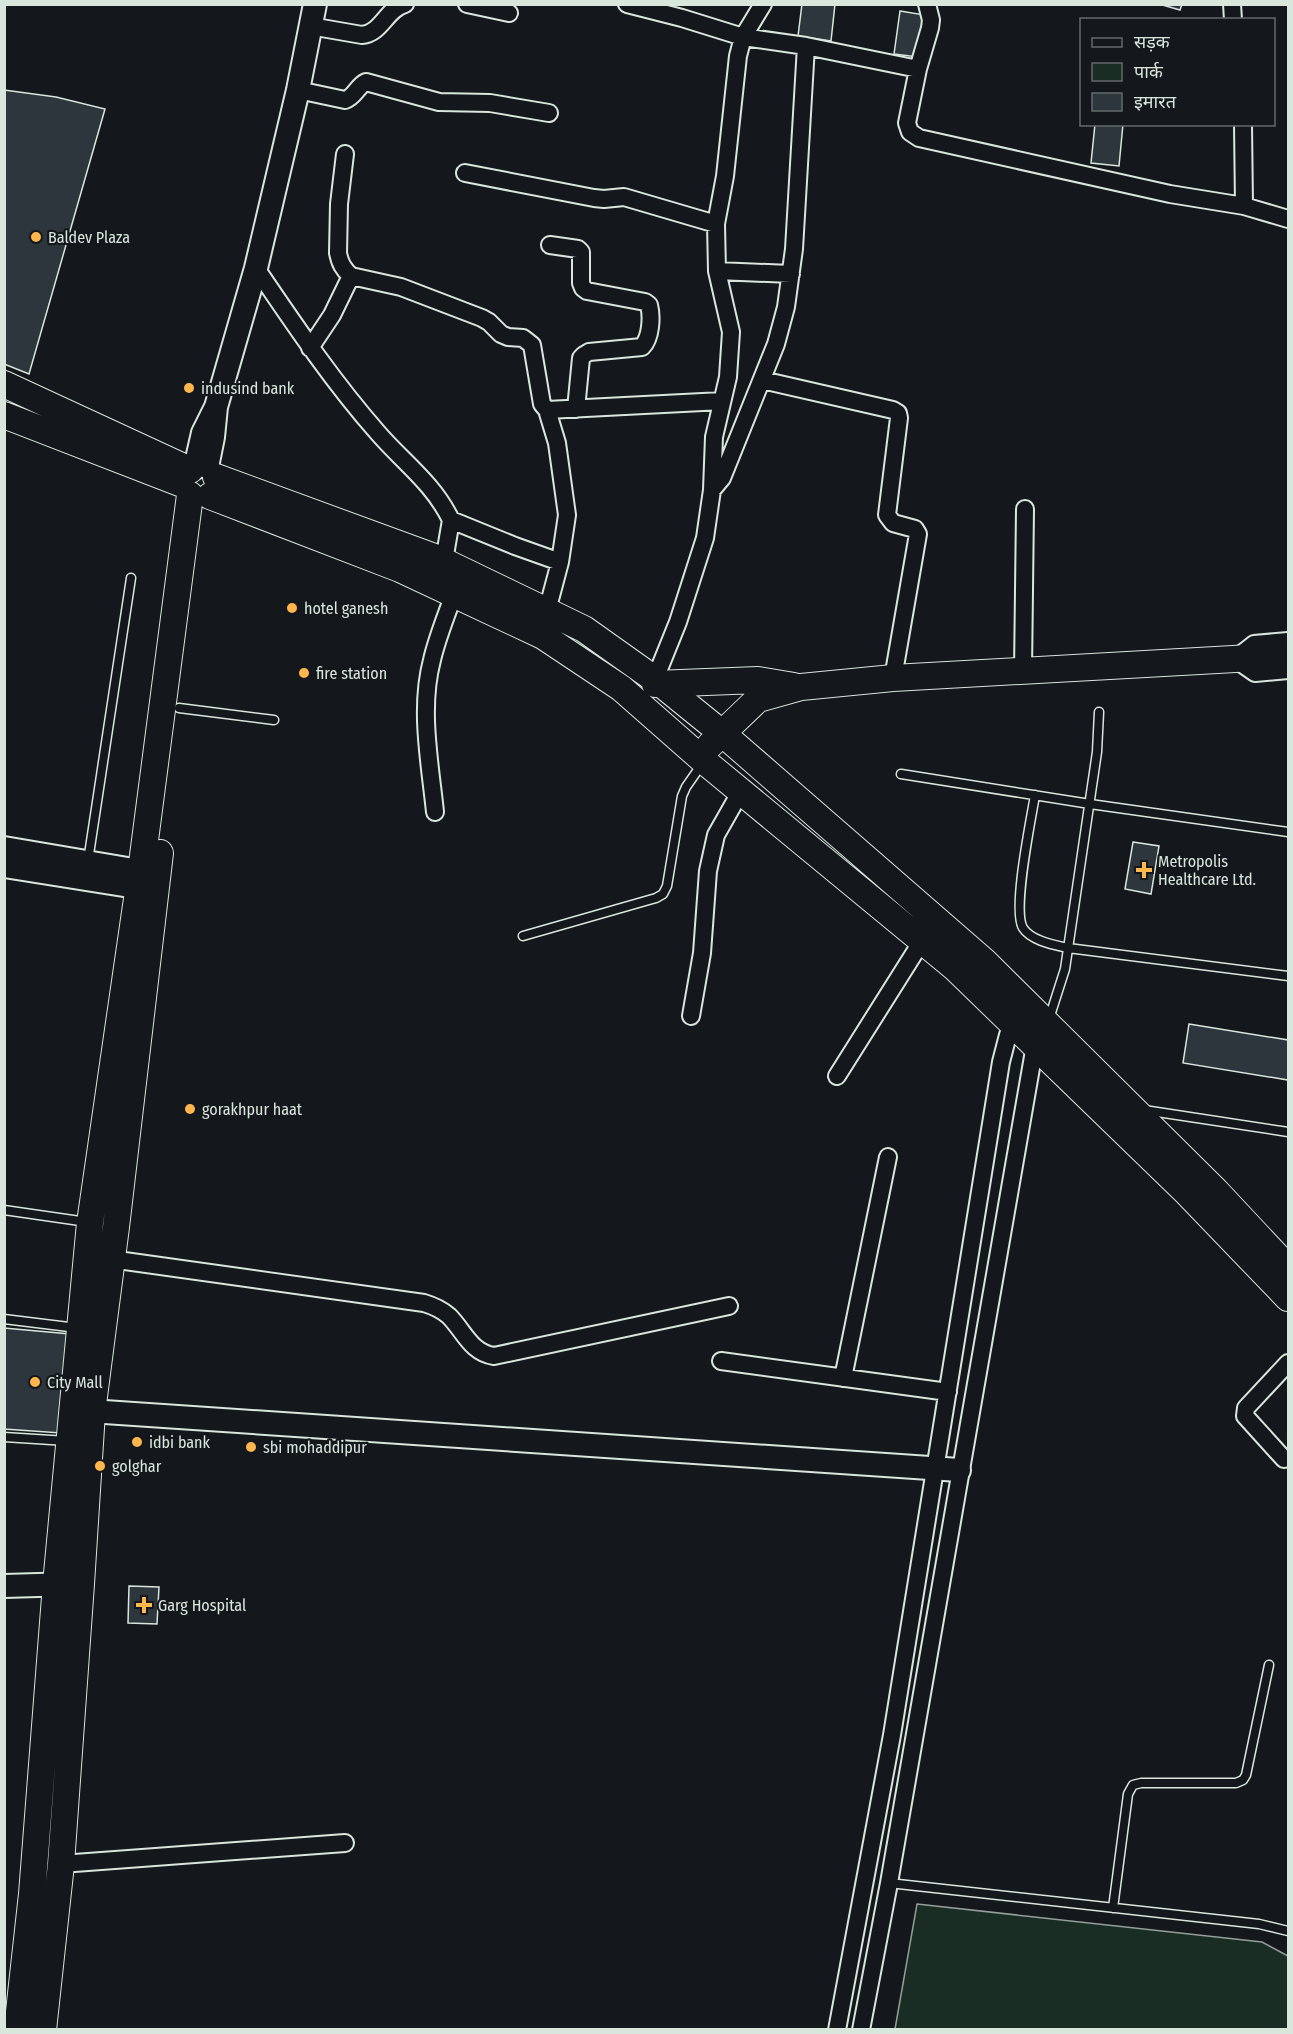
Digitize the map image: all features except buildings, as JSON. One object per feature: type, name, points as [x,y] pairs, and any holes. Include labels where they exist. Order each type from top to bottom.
[{"type":"main road","points":[[4,384],[200,482],[454,594],[543,636],[621,687],[741,791],[955,968],[1187,1193],[1288,1298]]},
{"type":"main road","points":[[4,415],[200,482],[444,561],[584,629],[658,681],[723,734],[984,961],[1216,1191],[1288,1268]]},
{"type":"main road","points":[[148,881],[179,708],[200,482]]},
{"type":"main road","points":[[17,2030],[32,1894],[56,1584],[70,1441],[82,1411],[103,1225],[200,482]]},
{"type":"main road","points":[[702,758],[758,699],[801,687],[893,678],[1284,656]]},
{"type":"main road","points":[[621,687],[658,681],[758,680],[801,687]]},
{"type":"main road","points":[[43,2030],[61,1864],[81,1584],[80,1329],[100,1257]]},
{"type":"street","points":[[200,482],[213,437],[216,407],[256,268],[298,90],[312,15],[362,35],[375,30],[393,10],[405,4]]},
{"type":"street","points":[[467,4],[509,13]]},
{"type":"street","points":[[627,4],[682,11],[743,37],[806,46],[918,69]]},
{"type":"street","points":[[658,681],[705,538],[712,490],[714,437],[728,377],[731,332],[717,271],[716,224],[725,176],[738,56],[743,37],[763,4]]},
{"type":"street","points":[[927,4],[931,20],[930,28],[918,69],[907,123],[910,132],[919,138],[1170,194],[1244,206],[1288,219]]},
{"type":"street","points":[[712,490],[722,478],[762,380],[776,344],[786,307],[794,249],[806,46]]},
{"type":"street","points":[[298,90],[345,100],[350,99],[366,82],[439,102],[490,103],[549,113]]},
{"type":"street","points":[[1243,126],[1244,206]]},
{"type":"street","points":[[345,154],[339,204],[338,253],[344,270],[351,276],[401,287],[482,318],[501,334],[523,338],[530,341],[532,345],[542,404],[547,410],[557,443],[567,515],[560,562],[547,611]]},
{"type":"street","points":[[465,173],[594,198],[624,197],[716,224]]},
{"type":"street","points":[[550,245],[578,249],[581,252],[581,283],[587,291],[645,302],[651,310],[648,338],[642,348],[589,352],[581,358],[576,409]]},
{"type":"street","points":[[256,268],[310,348],[378,433],[435,492],[452,520],[560,562]]},
{"type":"street","points":[[717,271],[790,274]]},
{"type":"street","points":[[310,348],[332,315],[351,276]]},
{"type":"street","points":[[762,380],[898,413],[887,515],[893,523],[915,529],[918,534],[893,678]]},
{"type":"street","points":[[547,410],[722,401]]},
{"type":"street","points":[[1023,671],[1026,509]]},
{"type":"street","points":[[444,561],[452,520]]},
{"type":"street","points":[[435,812],[426,722],[428,684],[432,661],[454,594]]},
{"type":"street","points":[[691,1017],[702,953],[708,871],[716,835],[741,791]]},
{"type":"street","points":[[4,848],[87,861],[148,881]]},
{"type":"street","points":[[4,866],[148,881]]},
{"type":"street","points":[[837,1076],[922,941]]},
{"type":"street","points":[[837,2030],[892,1735],[1004,1044],[1012,1024],[1026,1002]]},
{"type":"street","points":[[861,2030],[889,1883],[959,1470],[1035,1045],[1048,1023]]},
{"type":"street","points":[[843,1378],[888,1157]]},
{"type":"street","points":[[100,1257],[424,1303],[438,1308],[450,1317],[475,1348],[483,1354],[494,1356],[729,1306]]},
{"type":"street","points":[[721,1361],[948,1392]]},
{"type":"street","points":[[1284,1459],[1245,1416],[1244,1412],[1288,1363]]},
{"type":"street","points":[[82,1411],[959,1470]]},
{"type":"street","points":[[4,1586],[81,1584]]},
{"type":"street","points":[[61,1864],[345,1843]]},
{"type":"lane","points":[[87,861],[131,578]]},
{"type":"lane","points":[[179,708],[274,720]]},
{"type":"lane","points":[[1048,1023],[1065,969],[1097,752],[1099,712]]},
{"type":"lane","points":[[522,936],[656,898],[663,894],[667,886],[682,796],[702,758]]},
{"type":"lane","points":[[901,774],[1288,832]]},
{"type":"lane","points":[[1035,795],[1021,892],[1019,916],[1023,929],[1036,938],[1068,948],[1288,976]]},
{"type":"lane","points":[[1134,1109],[1288,1132]]},
{"type":"lane","points":[[4,1210],[103,1225]]},
{"type":"lane","points":[[4,1319],[80,1329]]},
{"type":"lane","points":[[4,1437],[70,1441]]},
{"type":"lane","points":[[1113,1908],[1128,1794],[1133,1785],[1141,1783],[1236,1783],[1243,1780],[1246,1775],[1269,1665]]},
{"type":"lane","points":[[889,1883],[1259,1924],[1288,1931]]},
{"type":"green space","points":[[917,1904],[1262,1942],[1288,1956],[1288,2029],[895,2029]]},
{"type":"place","name":"Baldev Plaza","points":[[36,237]]},
{"type":"place","name":"indusind bank","points":[[189,388]]},
{"type":"place","name":"hotel ganesh","points":[[292,608]]},
{"type":"place","name":"fire station","points":[[304,673]]},
{"type":"place","name":"Metropolis Healthcare Ltd.","points":[[1144,870]]},
{"type":"place","name":"gorakhpur haat","points":[[190,1109]]},
{"type":"place","name":"City Mall","points":[[35,1382]]},
{"type":"place","name":"idbi bank","points":[[137,1442]]},
{"type":"place","name":"sbi mohaddipur","points":[[251,1447]]},
{"type":"place","name":"golghar","points":[[100,1466]]},
{"type":"place","name":"Garg Hospital","points":[[144,1605]]}]
